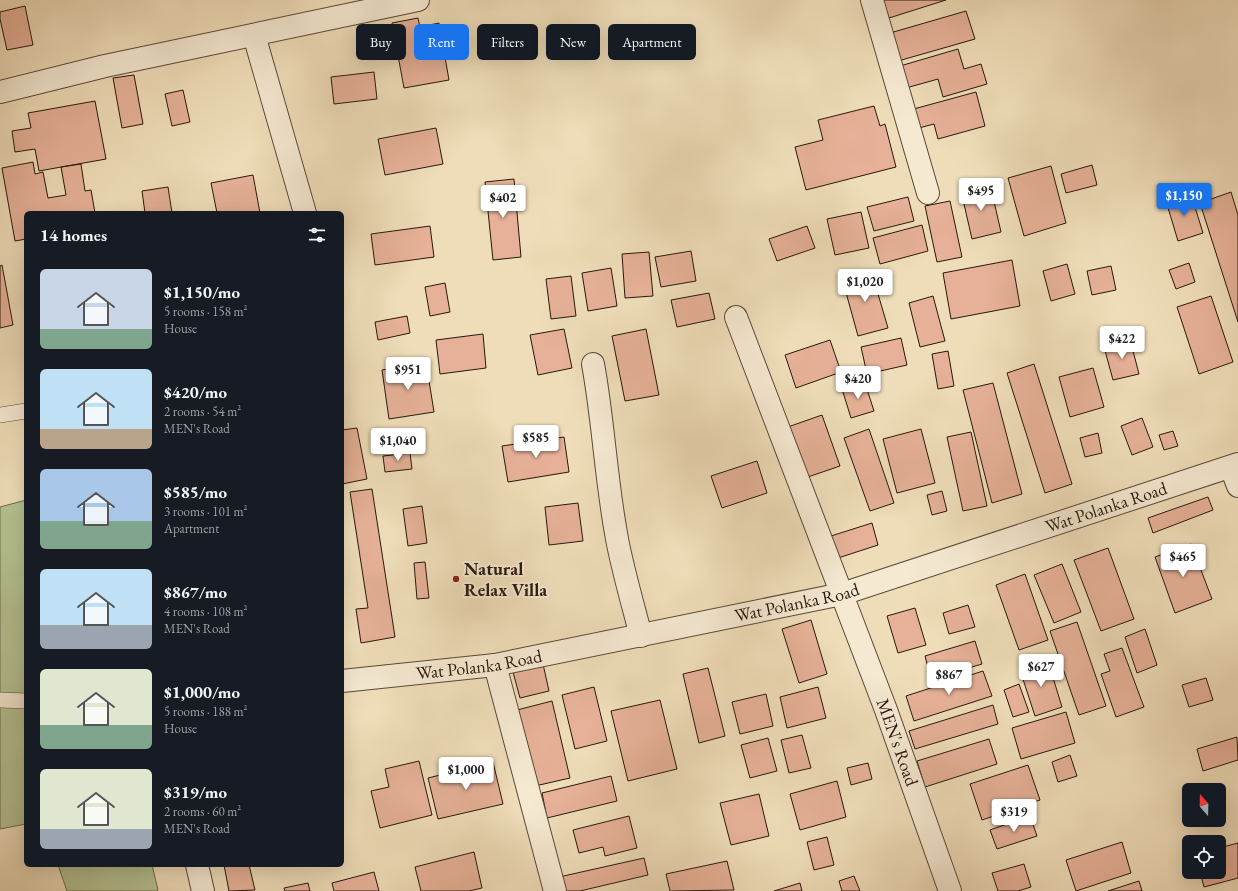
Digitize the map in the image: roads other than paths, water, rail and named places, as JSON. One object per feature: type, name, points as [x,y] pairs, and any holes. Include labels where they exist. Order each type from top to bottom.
[{"type":"street","points":[[0,92],[105,66],[254,34],[341,8],[418,0]]},
{"type":"street","points":[[872,0],[928,192]]},
{"type":"street","points":[[254,34],[304,211]]},
{"type":"street","name":"MEN's Road","points":[[736,317],[886,710],[950,891]]},
{"type":"street","points":[[593,364],[618,544],[641,636]]},
{"type":"street","name":"Wat Polanka Road","points":[[344,681],[495,664],[641,636],[842,594],[1236,472]]},
{"type":"street","points":[[495,664],[555,891]]},
{"type":"street","points":[[197,867],[203,891]]},
{"type":"lane","points":[[0,415],[24,411]]},
{"type":"lane","points":[[0,700],[24,701]]},
{"type":"place","name":"Natural Relax Villa","points":[[456,579]]}]
